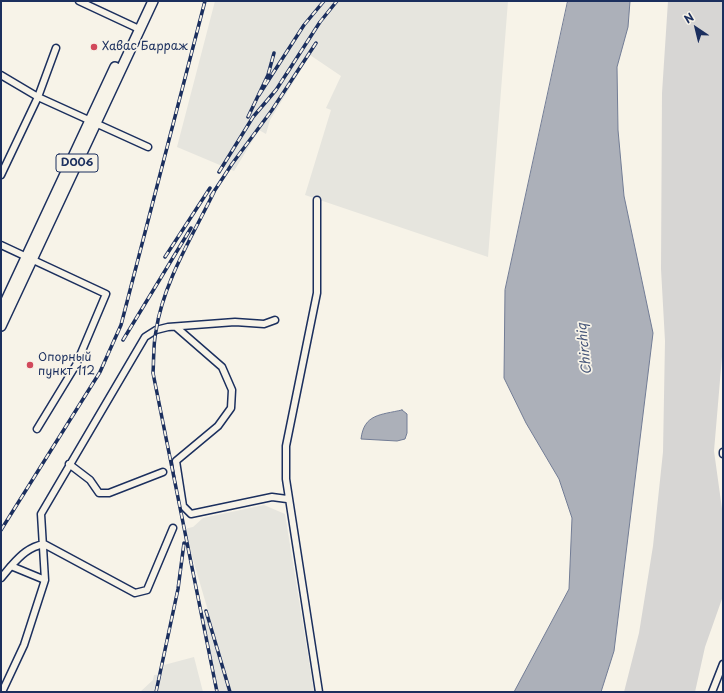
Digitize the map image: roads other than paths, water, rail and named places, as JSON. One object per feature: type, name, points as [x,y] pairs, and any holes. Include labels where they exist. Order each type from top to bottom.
[{"type":"main road","name":"D006","points":[[137,28],[147,1]]},
{"type":"main road","name":"D006","points":[[1,326],[29,260],[93,121],[137,28],[152,1]]},
{"type":"main road","name":"D006","points":[[1,311],[29,260]]},
{"type":"street","points":[[79,1],[137,28]]},
{"type":"street","points":[[1,175],[38,97],[56,48]]},
{"type":"street","points":[[1,75],[38,97],[148,147]]},
{"type":"street","points":[[317,200],[317,293],[286,446],[287,499],[319,692]]},
{"type":"street","points":[[1,245],[29,260],[106,294],[76,365],[37,429]]},
{"type":"street","points":[[2,692],[24,645],[45,580],[41,514],[69,464],[118,386],[145,337],[156,330],[176,327],[235,322],[264,324],[275,320]]},
{"type":"street","points":[[176,327],[222,367],[232,390],[231,408],[218,426],[176,460],[183,506],[191,514],[272,497],[287,499]]},
{"type":"street","points":[[69,464],[90,480],[99,493],[109,493],[163,472]]},
{"type":"street","points":[[1,578],[22,553],[34,546],[44,544],[135,594],[146,590],[173,528]]},
{"type":"street","points":[[10,566],[45,580]]},
{"type":"street","points":[[712,692],[723,664]]},
{"type":"water","name":"Chirchiq","points":[[568,1],[630,1],[628,27],[617,67],[618,130],[624,196],[653,333],[614,651],[601,692],[514,692],[569,589],[572,518],[559,479],[526,423],[504,378],[505,290]]},
{"type":"water","points":[[402,410],[407,414],[407,433],[405,439],[397,441],[361,439],[363,431],[369,420],[380,415]]},
{"type":"railway","points":[[1,530],[100,372],[121,325],[205,1]]},
{"type":"railway","points":[[259,95],[304,25],[324,1]]},
{"type":"railway","points":[[219,172],[253,117],[276,90],[320,22],[337,1]]},
{"type":"railway","points":[[211,196],[232,164],[272,110],[316,43]]},
{"type":"railway","points":[[248,117],[268,75],[274,53]]},
{"type":"railway","points":[[165,257],[210,188]]},
{"type":"railway","points":[[214,192],[180,260],[165,295],[155,336],[153,373],[217,692]]},
{"type":"railway","points":[[123,340],[191,228]]},
{"type":"railway","points":[[156,692],[178,589],[184,543]]},
{"type":"railway","points":[[206,611],[230,692]]},
{"type":"place","name":"Хавас Барраж","points":[[94,47]]},
{"type":"place","name":"Опорный пункт 112","points":[[30,365]]}]
